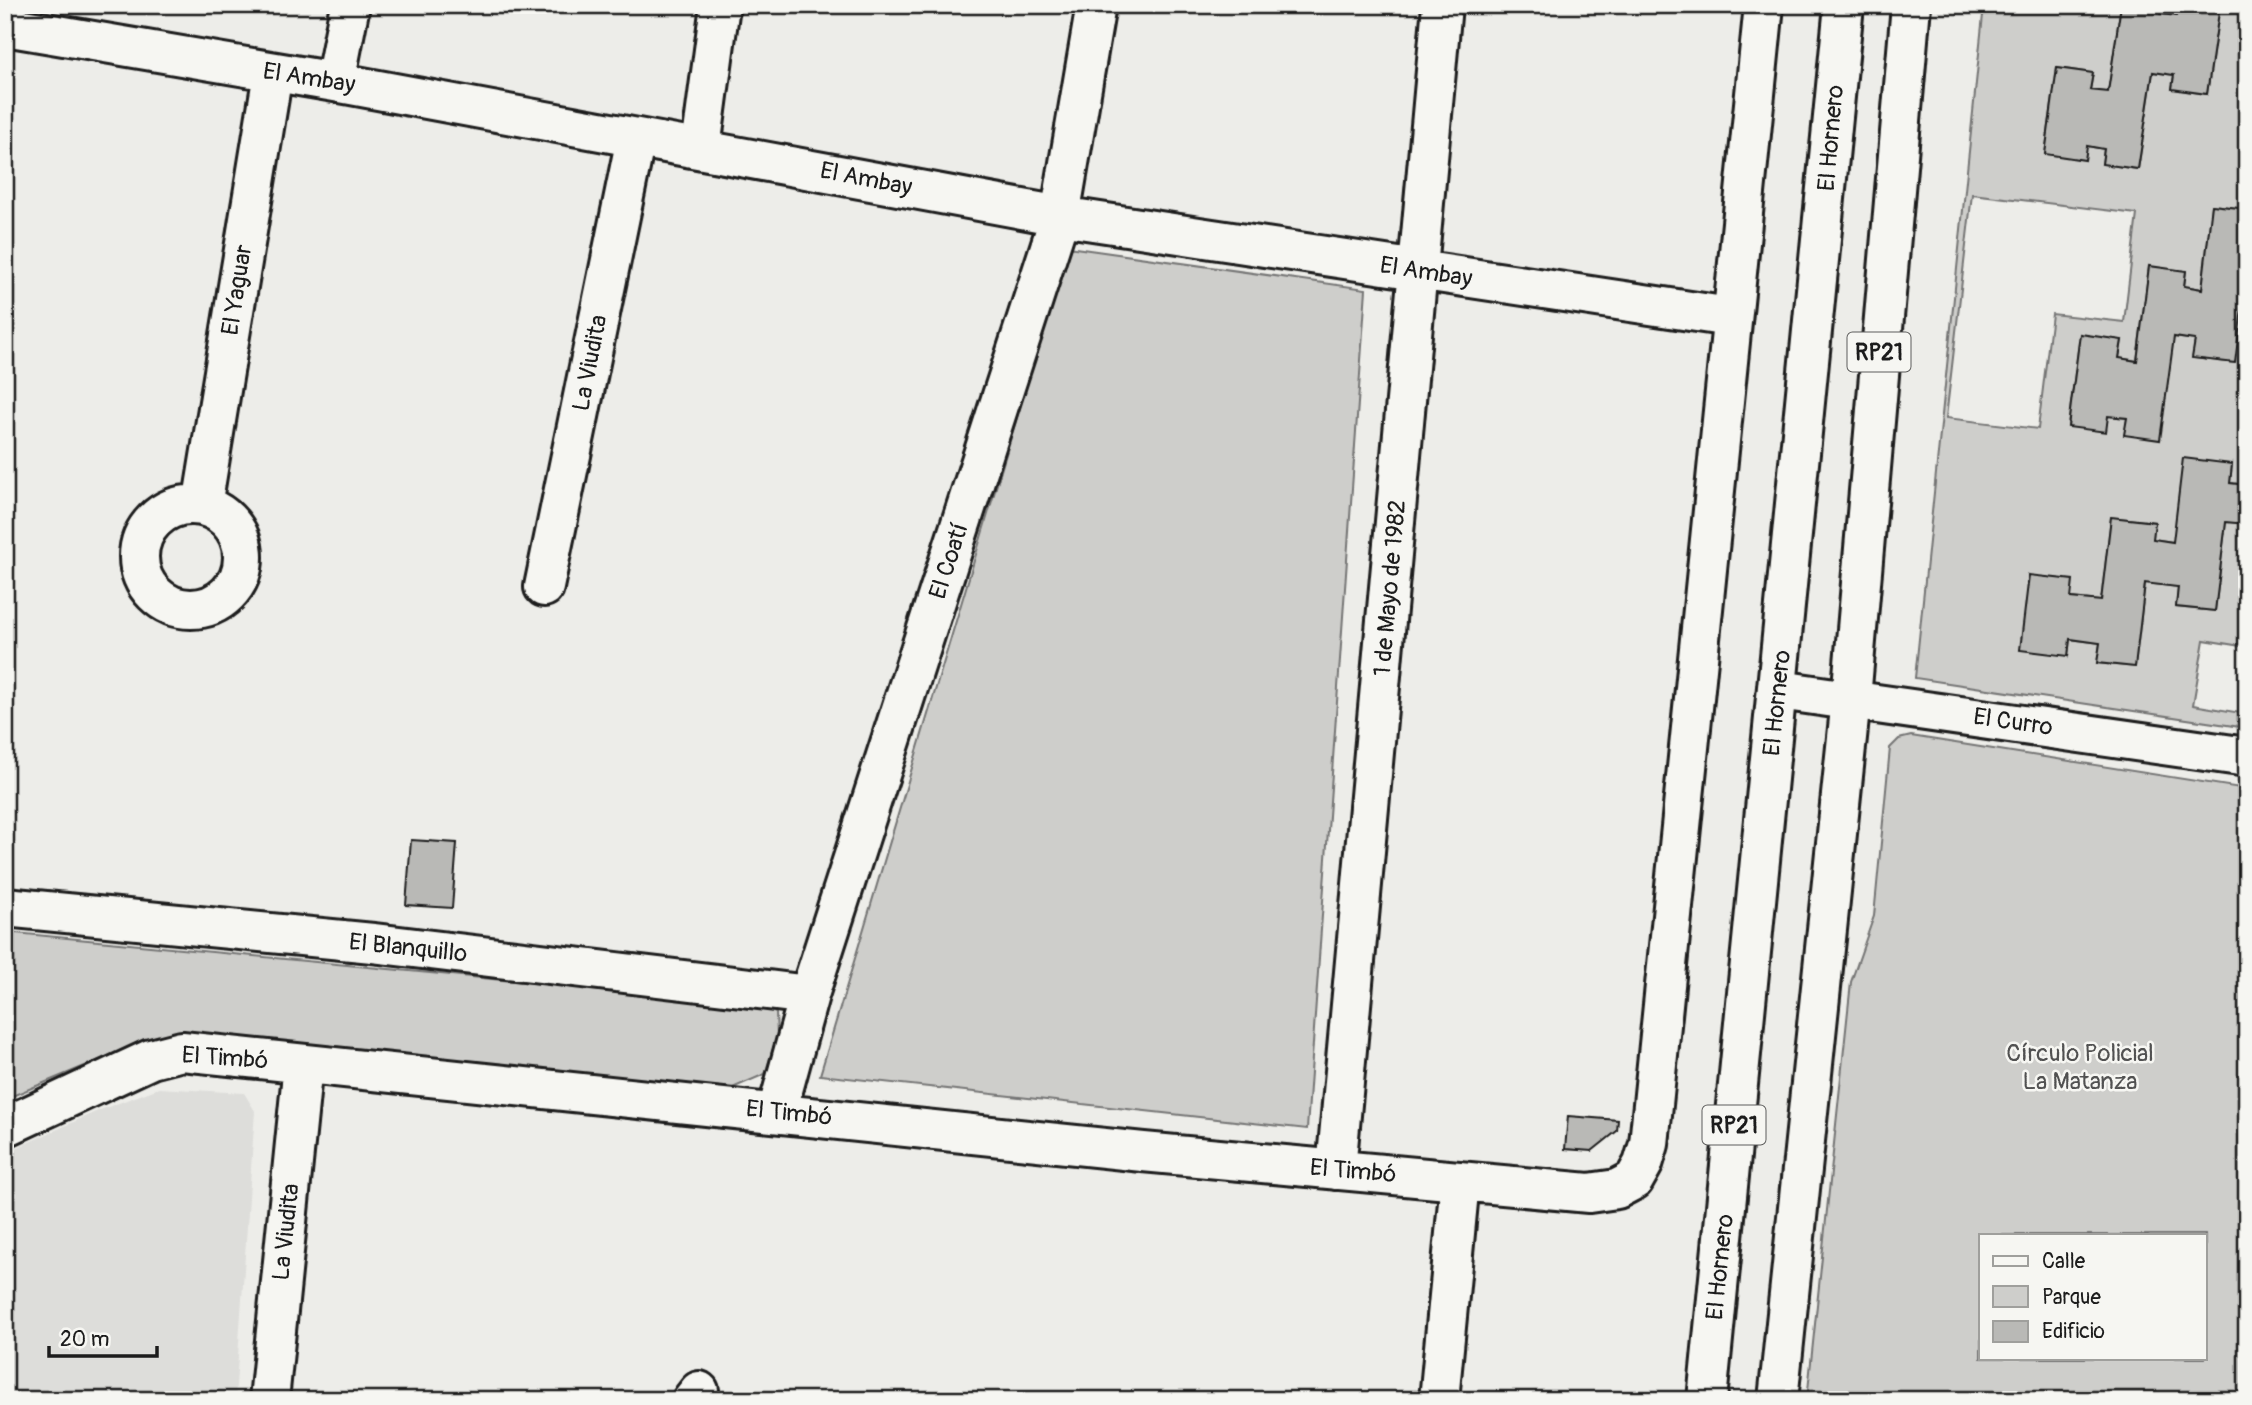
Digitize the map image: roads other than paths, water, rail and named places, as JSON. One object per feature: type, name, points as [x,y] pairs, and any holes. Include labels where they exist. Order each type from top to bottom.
[{"type":"street","points":[[335,82],[350,5]]},
{"type":"street","points":[[701,148],[720,5]]},
{"type":"street","name":"El Coatí","points":[[777,1112],[809,995],[1060,216],[1096,5]]},
{"type":"street","name":"1 de Mayo de 1982","points":[[1336,1170],[1420,271],[1442,5]]},
{"type":"street","points":[[1730,317],[1763,5]]},
{"type":"street","name":"El Hornero","points":[[1707,1400],[1779,690],[1843,5]]},
{"type":"street","name":"RP21","points":[[1778,1400],[1852,699],[1911,5]]},
{"type":"street","name":"El Ambay","points":[[5,26],[335,82],[1060,216],[1730,317]]},
{"type":"street","name":"El Yaguar","points":[[202,506],[273,73]]},
{"type":"street","name":"La Viudita","points":[[544,587],[636,138]]},
{"type":"street","name":"El Timbó","points":[[5,1127],[151,1059],[182,1051],[1336,1170],[1589,1192],[1617,1189],[1634,1180],[1643,1164],[1648,1144],[1730,317]]},
{"type":"street","name":"El Curro","points":[[1779,690],[2247,757]]},
{"type":"street","name":"El Blanquillo","points":[[5,907],[373,943],[809,995]]},
{"type":"street","name":"La Viudita","points":[[269,1400],[303,1064]]},
{"type":"street","points":[[1439,1400],[1460,1181]]},
{"type":"park label","name":"Círculo Policial La Matanza","points":[[2080,1067]]}]
